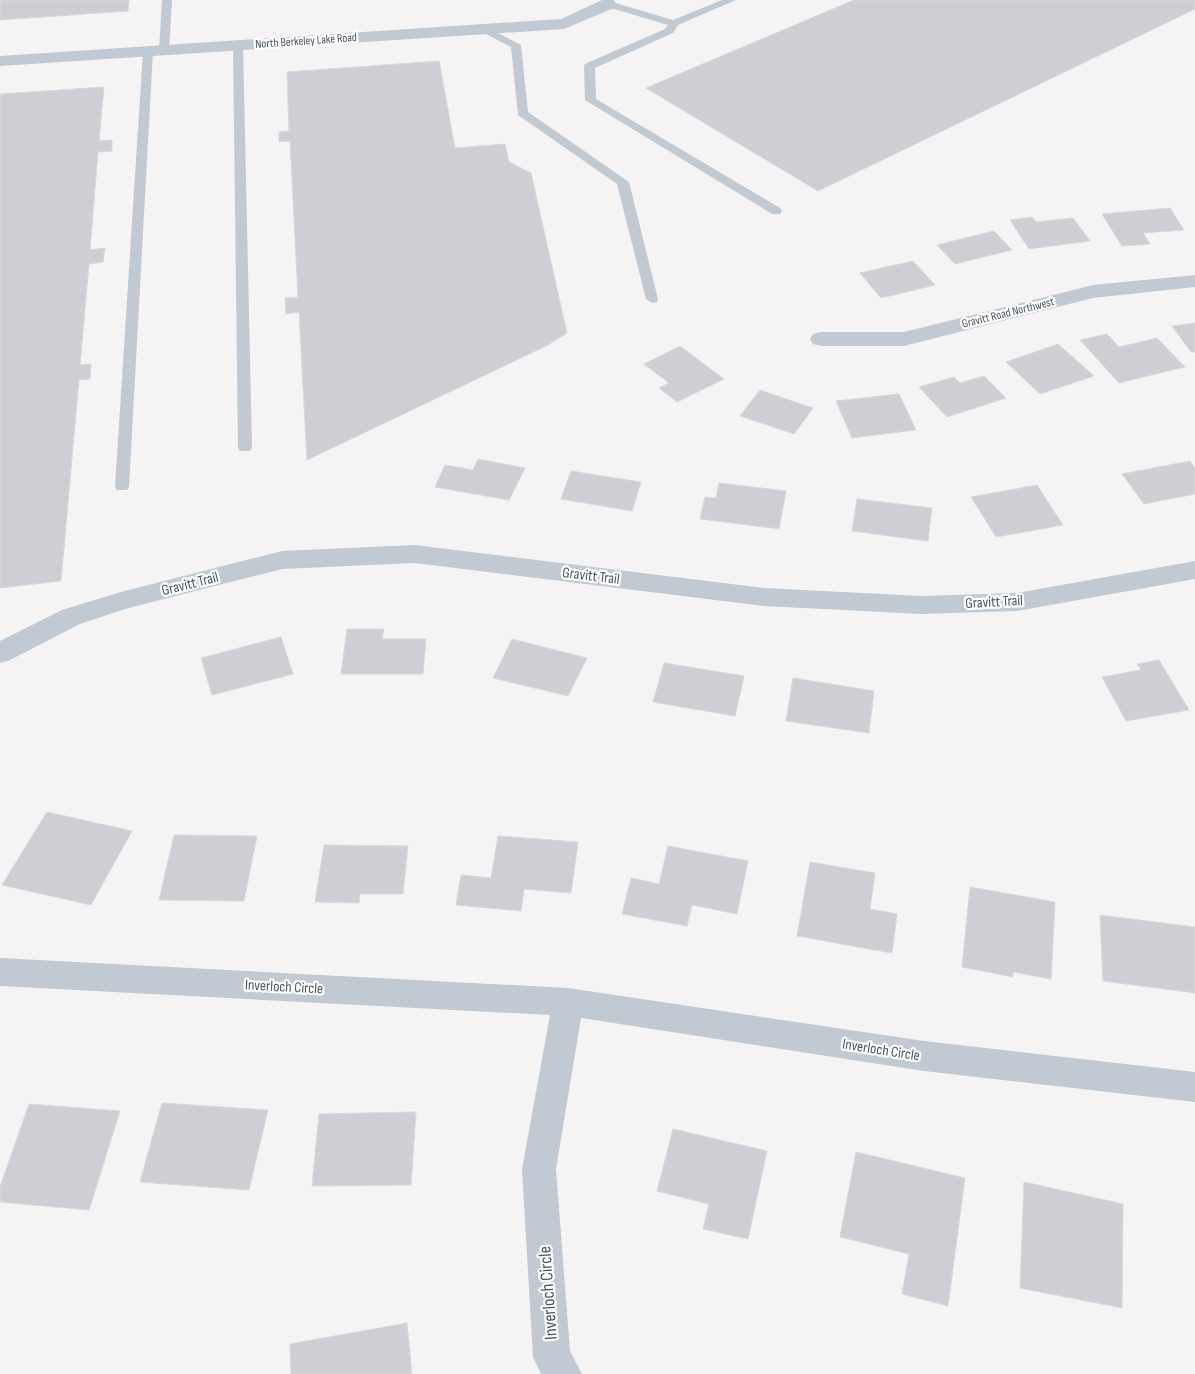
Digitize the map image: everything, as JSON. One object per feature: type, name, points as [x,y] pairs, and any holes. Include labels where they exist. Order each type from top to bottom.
[{"type":"street","name":"North Berkeley Lake Road","points":[[0,61],[564,24],[608,4]]},
{"type":"street","name":"Gravitt Road Northwest","points":[[821,340],[904,339],[1094,292],[1195,281]]},
{"type":"street","name":"Gravitt Trail","points":[[0,653],[71,617],[282,560],[415,554],[764,598],[921,605],[1017,602],[1195,570]]},
{"type":"street","name":"Inverloch Circle","points":[[0,972],[568,1002],[924,1056],[1195,1087]]},
{"type":"street","name":"Inverloch Circle","points":[[563,1374],[552,1357],[539,1170],[568,1002]]},
{"type":"lane","points":[[122,487],[156,51],[167,0]]},
{"type":"lane","points":[[731,0],[674,23],[669,31],[589,66],[591,100],[776,211]]},
{"type":"lane","points":[[608,4],[674,23]]},
{"type":"lane","points":[[484,29],[516,45],[522,113],[623,182],[652,299]]},
{"type":"lane","points":[[238,45],[244,448]]},
{"type":"building","points":[[0,0],[129,0],[128,11],[0,20]]},
{"type":"building","points":[[854,0],[1195,0],[1195,9],[818,191],[646,88]]},
{"type":"building","points":[[439,61],[455,148],[505,144],[509,162],[531,173],[567,333],[548,345],[307,460],[299,312],[286,314],[285,298],[298,297],[290,141],[279,142],[279,132],[289,131],[287,72]]},
{"type":"building","points":[[104,87],[99,141],[112,140],[112,151],[98,152],[90,250],[105,248],[103,262],[89,264],[80,365],[91,364],[90,379],[79,380],[61,581],[0,588],[0,94]]},
{"type":"building","points":[[1170,208],[1184,230],[1143,233],[1150,244],[1122,246],[1102,214]]},
{"type":"building","points":[[1032,217],[1036,222],[1073,218],[1090,241],[1029,249],[1010,220]]},
{"type":"building","points":[[994,231],[1012,250],[955,264],[937,245]]},
{"type":"building","points":[[913,261],[935,285],[881,298],[860,273]]},
{"type":"building","points":[[1195,323],[1195,352],[1191,352],[1172,326]]},
{"type":"building","points":[[1107,334],[1119,347],[1157,338],[1185,367],[1119,383],[1080,340]]},
{"type":"building","points":[[1058,344],[1094,376],[1040,394],[1006,362]]},
{"type":"building","points":[[680,346],[724,379],[677,402],[659,388],[669,383],[644,364]]},
{"type":"building","points":[[984,376],[1006,398],[947,417],[919,387],[954,377],[960,383]]},
{"type":"building","points":[[760,390],[813,408],[794,434],[740,416]]},
{"type":"building","points":[[899,394],[916,430],[852,438],[836,401]]},
{"type":"building","points":[[478,459],[525,468],[509,500],[435,487],[445,465],[473,470]]},
{"type":"building","points":[[1190,461],[1195,468],[1195,494],[1144,504],[1122,474]]},
{"type":"building","points":[[571,471],[641,482],[632,511],[561,499]]},
{"type":"building","points":[[719,483],[786,491],[779,529],[700,519],[705,497],[716,498]]},
{"type":"building","points":[[1037,485],[1063,525],[996,537],[971,497]]},
{"type":"building","points":[[857,499],[932,508],[928,541],[852,531]]},
{"type":"building","points":[[347,629],[384,629],[382,639],[426,639],[423,674],[341,674]]},
{"type":"building","points":[[281,637],[293,674],[212,695],[201,658]]},
{"type":"building","points":[[512,639],[587,658],[568,696],[493,678]]},
{"type":"building","points":[[1159,660],[1189,710],[1126,721],[1102,677],[1141,670],[1137,664]]},
{"type":"building","points":[[664,663],[744,676],[735,716],[653,702]]},
{"type":"building","points":[[793,678],[874,691],[869,733],[786,721]]},
{"type":"building","points":[[47,812],[132,831],[91,905],[2,885]]},
{"type":"building","points":[[174,835],[257,836],[244,901],[159,900]]},
{"type":"building","points":[[498,836],[578,842],[571,893],[524,889],[521,911],[456,905],[461,875],[491,878]]},
{"type":"building","points":[[324,845],[408,846],[403,894],[360,894],[359,903],[315,902]]},
{"type":"building","points":[[668,846],[748,861],[737,914],[692,905],[687,926],[622,914],[631,878],[659,884]]},
{"type":"building","points":[[810,862],[875,873],[870,909],[897,914],[892,953],[797,936]]},
{"type":"building","points":[[970,887],[1055,902],[1051,979],[1013,972],[1013,977],[962,967]]},
{"type":"building","points":[[1100,915],[1195,927],[1195,993],[1103,981]]},
{"type":"building","points":[[162,1103],[268,1110],[249,1190],[140,1182]]},
{"type":"building","points":[[29,1104],[120,1111],[89,1210],[0,1202],[0,1187]]},
{"type":"building","points":[[416,1112],[411,1185],[312,1186],[319,1114]]},
{"type":"building","points":[[673,1129],[767,1151],[748,1239],[703,1229],[709,1204],[657,1191]]},
{"type":"building","points":[[856,1152],[965,1178],[948,1306],[902,1294],[909,1254],[840,1237]]},
{"type":"building","points":[[1024,1182],[1123,1204],[1122,1308],[1020,1288]]},
{"type":"building","points":[[407,1323],[412,1374],[291,1374],[290,1344]]}]
